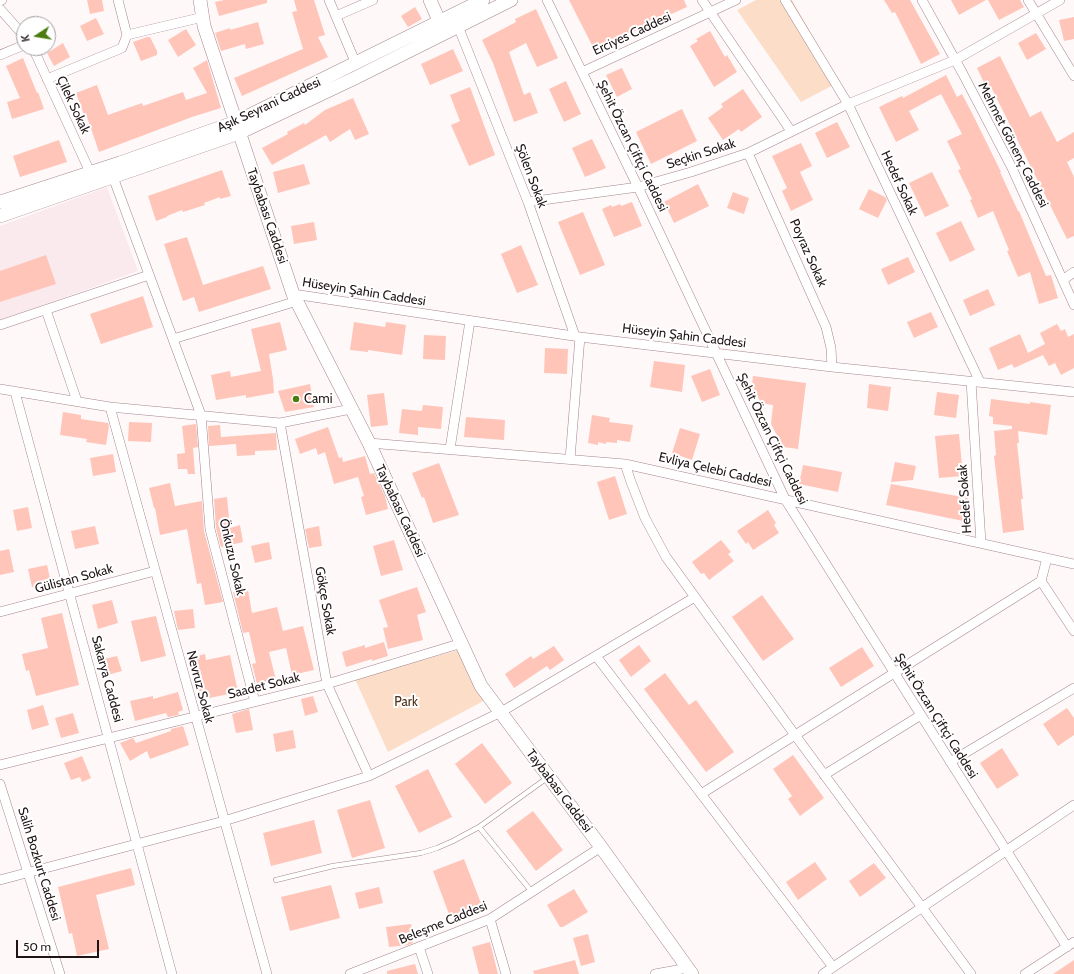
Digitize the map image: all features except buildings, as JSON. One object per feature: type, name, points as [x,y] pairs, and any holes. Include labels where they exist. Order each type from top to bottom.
[{"type":"street","points":[[47,79],[122,48],[127,35],[118,0]]},
{"type":"street","name":"Taybabası Caddesi","points":[[200,0],[204,26],[295,298],[368,443],[481,686],[601,847],[690,971]]},
{"type":"street","points":[[329,0],[356,64]]},
{"type":"street","points":[[336,16],[373,0]]},
{"type":"street","points":[[0,216],[113,177],[238,128],[442,28],[430,0]]},
{"type":"street","name":"Aşık Seyrani Caddesi","points":[[0,202],[90,172],[238,128],[356,64],[442,28],[456,20],[483,0]]},
{"type":"street","points":[[456,20],[511,0]]},
{"type":"street","name":"Şehit Özcan Çiftçi Caddesi","points":[[547,0],[638,187],[785,499],[1006,850],[1070,945]]},
{"type":"street","points":[[702,0],[791,131]]},
{"type":"street","name":"Erciyes Caddesi","points":[[582,72],[736,0]]},
{"type":"street","name":"Hedef Sokak","points":[[785,0],[848,104],[975,382],[981,543]]},
{"type":"street","name":"Mehmet Gönenç Caddesi","points":[[922,0],[1012,168],[1074,305]]},
{"type":"street","points":[[1028,0],[1074,76]]},
{"type":"street","name":"Seçkin Sokak","points":[[528,202],[638,187],[691,172],[748,153],[848,104],[955,60],[1060,0]]},
{"type":"street","points":[[0,9],[16,27]]},
{"type":"street","points":[[127,35],[203,17]]},
{"type":"street","name":"Şölen Sokak","points":[[456,20],[528,202],[577,337]]},
{"type":"street","points":[[0,55],[16,48]]},
{"type":"street","name":"Çilek Sokak","points":[[37,56],[90,172]]},
{"type":"street","name":"Poyraz Sokak","points":[[748,153],[826,327],[831,348],[832,367]]},
{"type":"street","name":"Önkuzu Sokak","points":[[113,177],[201,415],[210,529],[255,702]]},
{"type":"street","points":[[1064,280],[1074,272]]},
{"type":"street","points":[[0,325],[149,275]]},
{"type":"street","points":[[173,339],[295,298]]},
{"type":"street","name":"Hüseyin Şahin Caddesi","points":[[295,298],[577,337],[832,367],[1074,392]]},
{"type":"street","points":[[46,310],[77,401]]},
{"type":"street","points":[[450,449],[470,321]]},
{"type":"street","points":[[570,459],[577,337]]},
{"type":"street","points":[[0,389],[110,407],[280,423],[351,409]]},
{"type":"street","name":"Sakarya Caddesi","points":[[15,392],[172,974]]},
{"type":"street","name":"Nevruz Sokak","points":[[110,407],[267,974]]},
{"type":"street","name":"Gökçe Sokak","points":[[280,423],[327,684],[369,776]]},
{"type":"street","name":"Evliya Çelebi Caddesi","points":[[368,443],[625,464],[1074,564]]},
{"type":"street","points":[[625,464],[637,500],[666,557],[971,974]]},
{"type":"street","points":[[701,794],[1041,581],[1047,558]]},
{"type":"street","name":"Gülistan Sokak","points":[[0,612],[155,571]]},
{"type":"street","points":[[1041,581],[1074,631]]},
{"type":"street","points":[[0,880],[224,821],[369,776],[500,712],[695,597]]},
{"type":"street","name":"Saadet Sokak","points":[[0,765],[327,684],[462,643]]},
{"type":"street","points":[[596,656],[833,967]]},
{"type":"street","points":[[950,762],[1074,688]]},
{"type":"street","points":[[824,775],[921,715]]},
{"type":"street","name":"Salih Bozkurt Caddesi","points":[[0,784],[60,974]]},
{"type":"street","points":[[823,974],[1074,804]]},
{"type":"street","name":"Beleşme Caddesi","points":[[350,974],[490,919],[601,847]]},
{"type":"street","points":[[490,919],[506,974]]},
{"type":"street","points":[[1026,974],[1070,945]]},
{"type":"street","points":[[419,947],[428,974]]},
{"type":"street","points":[[375,964],[377,974]]},
{"type":"street","points":[[655,974],[690,971]]},
{"type":"lane","points":[[276,880],[333,866],[421,853],[453,841],[479,827],[549,777]]},
{"type":"lane","points":[[479,827],[532,892]]},
{"type":"shaded area","points":[[107,187],[138,271],[0,321],[0,226]]},
{"type":"green space","points":[[756,0],[792,0],[839,82],[801,102],[737,10]]},
{"type":"green space","name":"Park","points":[[462,649],[489,698],[388,752],[355,679]]},
{"type":"place","name":"Cami","points":[[296,399]]}]
